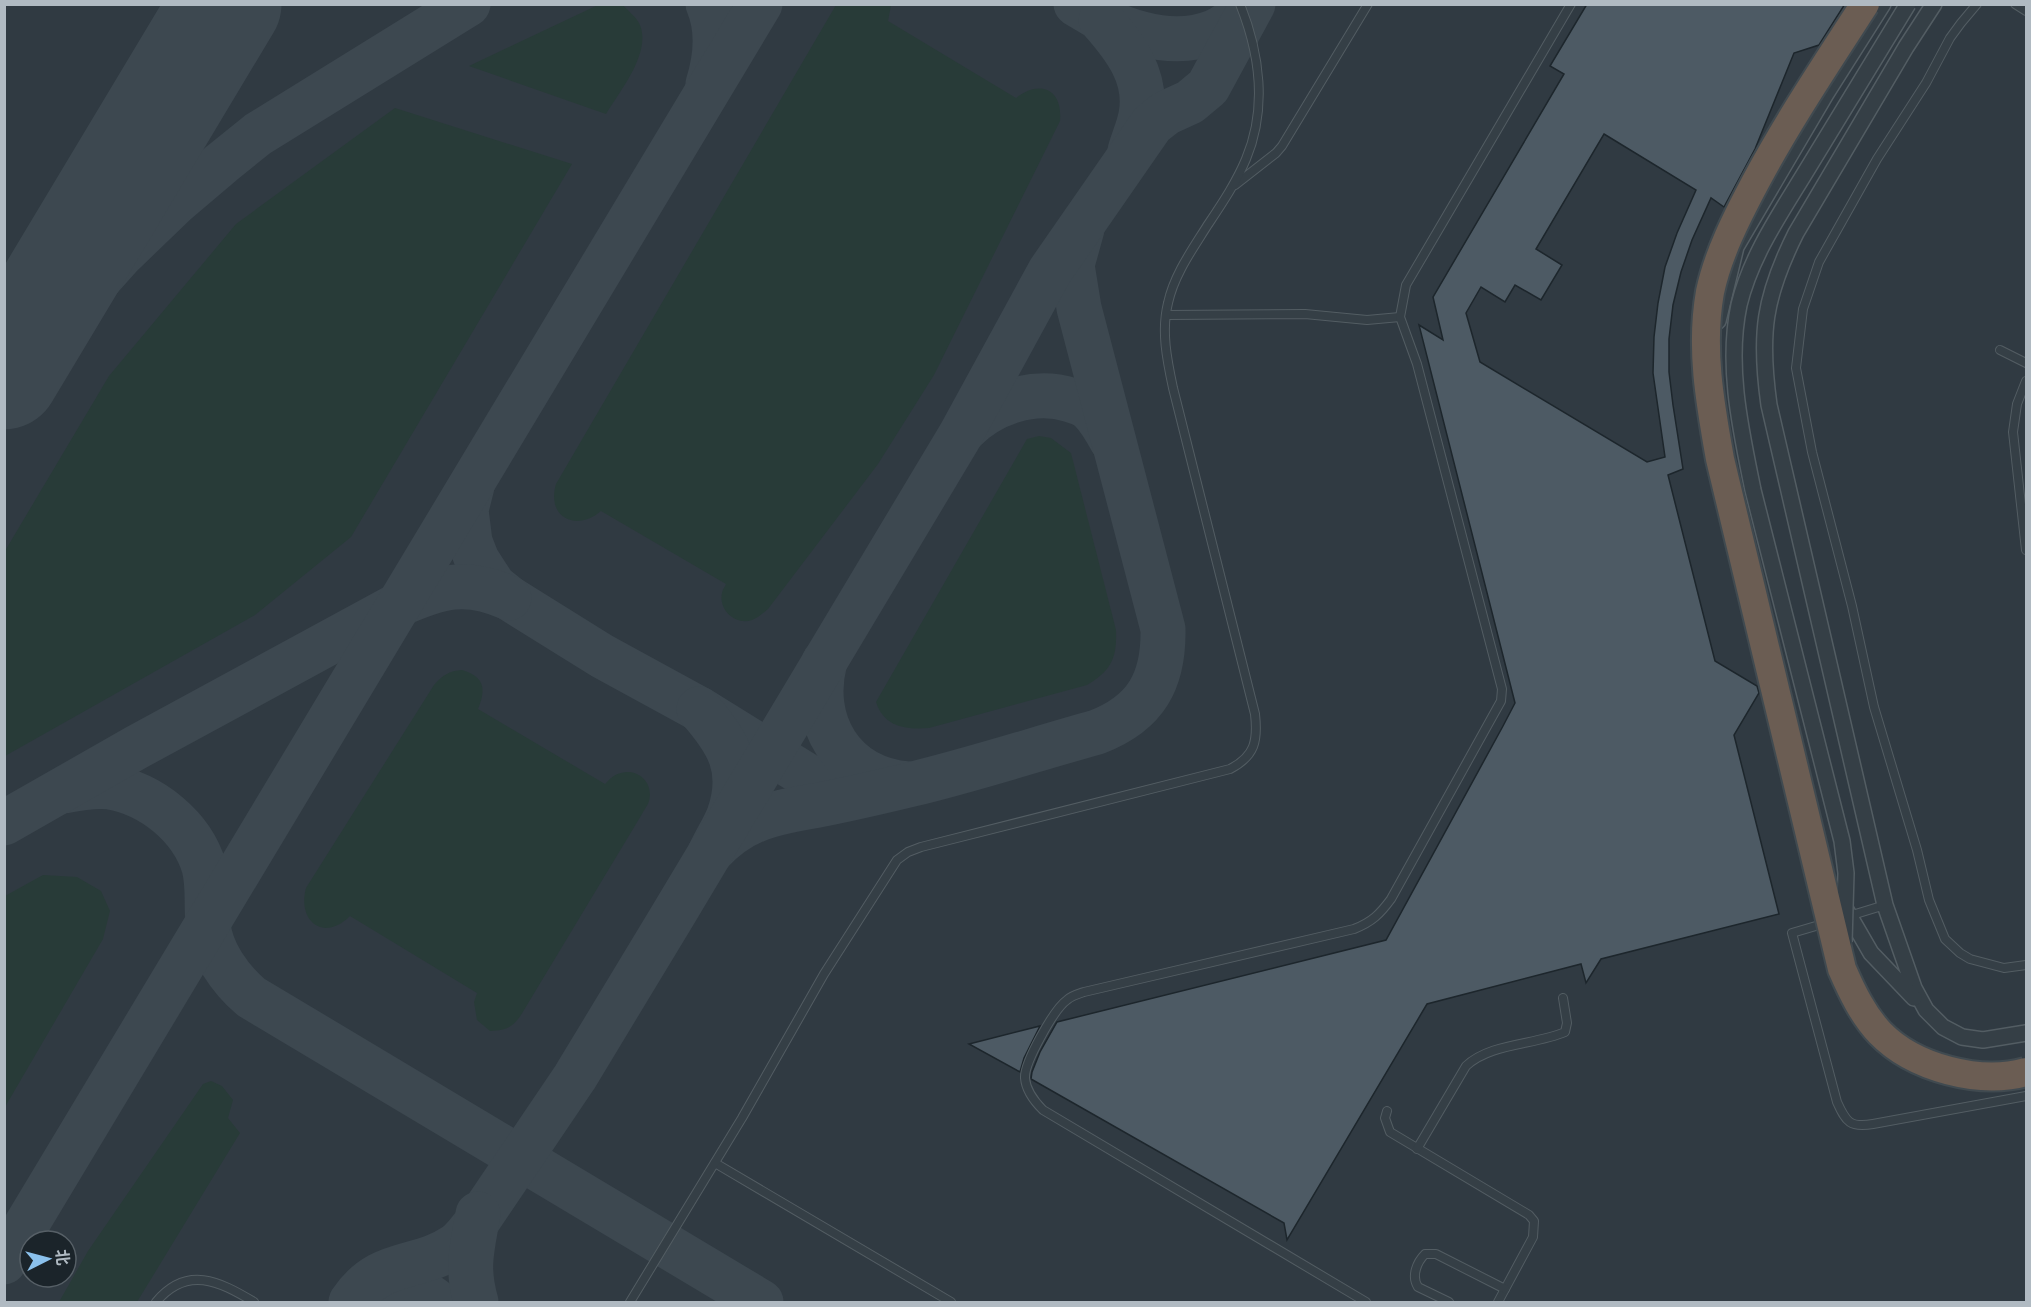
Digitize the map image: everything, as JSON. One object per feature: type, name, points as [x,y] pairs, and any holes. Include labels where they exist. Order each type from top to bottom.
[{"type":"highway","points":[[1865,4],[1777,143],[1740,211],[1723,251],[1710,291],[1705,344],[1708,390],[1720,459],[1842,969],[1851,990],[1864,1012],[1881,1033],[1904,1051],[1926,1062],[1957,1073],[1987,1076],[2016,1075],[2026,1072]]},
{"type":"street","points":[[1883,4],[1826,94],[1736,247],[1717,328],[1719,394],[1837,896],[1871,953],[1943,1027],[1962,1036],[1983,1040],[2026,1033]]},
{"type":"street","points":[[1842,969],[1846,873],[1842,841],[1751,480],[1737,393],[1734,346],[1742,297],[1751,269],[1772,228],[1908,4]]},
{"type":"street","points":[[1926,1010],[1914,988],[1885,905],[1769,405],[1764,367],[1764,331],[1770,296],[1782,261],[1796,233],[1934,4]]},
{"type":"lane","points":[[630,1302],[715,1163],[825,974],[897,860],[908,852],[921,848],[1223,771],[1240,764],[1249,756],[1257,733],[1255,714],[1166,355],[1168,301],[1180,271],[1232,188],[1253,140],[1257,120],[1259,76],[1254,48],[1240,4]]},
{"type":"lane","points":[[1232,188],[1282,146],[1368,4]]},
{"type":"lane","points":[[1366,1302],[1043,1110],[1034,1101],[1025,1076],[1029,1062],[1053,1014],[1066,1000],[1084,992],[1354,929],[1369,923],[1381,913],[1391,899],[1501,701],[1502,689],[1417,364],[1400,317],[1406,285],[1570,4]]},
{"type":"lane","points":[[1977,4],[1950,38],[1926,83],[1877,159],[1820,262],[1803,309],[1796,368],[1812,452],[1852,606],[1874,707],[1917,850],[1929,900],[1945,939],[1960,953],[1970,959],[2004,968],[2026,965]]},
{"type":"lane","points":[[2015,4],[2026,11]]},
{"type":"lane","points":[[1166,315],[1305,314],[1367,320],[1400,317]]},
{"type":"lane","points":[[2000,350],[2026,363]]},
{"type":"lane","points":[[2026,381],[2017,404],[2013,432],[2026,550]]},
{"type":"lane","points":[[1885,905],[1792,933],[1837,1102],[1844,1116],[1850,1123],[1859,1126],[2026,1096]]},
{"type":"lane","points":[[1417,1149],[1466,1065],[1471,1061],[1484,1054],[1565,1032],[1567,1023],[1563,998]]},
{"type":"lane","points":[[1387,1111],[1385,1118],[1390,1132],[1529,1215],[1534,1221],[1533,1237],[1498,1302]]},
{"type":"lane","points":[[715,1163],[951,1302]]},
{"type":"lane","points":[[1449,1302],[1418,1287],[1415,1282],[1415,1273],[1425,1254],[1436,1254],[1505,1289]]},
{"type":"lane","points":[[156,1302],[169,1289],[182,1282],[199,1280],[214,1281],[228,1286],[254,1302]]},
{"type":"shaded area","points":[[5,5],[2026,5],[2026,1302],[5,1302]]},
{"type":"green space","points":[[598,5],[623,5],[638,21],[642,34],[642,46],[633,70],[606,114],[469,66]]},
{"type":"green space","points":[[836,5],[891,5],[888,21],[1016,98],[1033,89],[1048,90],[1058,101],[1060,121],[934,375],[878,464],[768,609],[754,619],[740,621],[734,619],[723,605],[722,592],[726,584],[601,511],[582,520],[574,521],[566,518],[555,506],[554,496],[556,484]]},
{"type":"green space","points":[[395,108],[572,164],[351,537],[255,615],[5,756],[5,551],[109,376],[236,224]]},
{"type":"green space","points":[[1039,436],[1051,438],[1071,453],[1116,630],[1114,656],[1111,663],[1102,674],[1087,685],[929,728],[904,727],[890,722],[884,717],[876,702],[1027,439]]},
{"type":"green space","points":[[462,670],[475,676],[482,685],[483,690],[478,709],[605,784],[621,773],[639,775],[647,783],[650,794],[647,806],[521,1015],[511,1026],[496,1031],[490,1031],[477,1020],[474,1002],[477,993],[350,916],[340,924],[322,928],[309,919],[304,900],[306,888],[434,685],[446,674]]},
{"type":"green space","points":[[43,875],[77,877],[101,891],[110,911],[103,939],[5,1107],[5,896]]},
{"type":"green space","points":[[211,1081],[222,1086],[233,1100],[228,1118],[240,1133],[137,1302],[59,1302],[66,1289],[78,1289],[78,1269],[88,1251],[203,1084]]},
{"type":"building","points":[[1587,4],[1845,4],[1819,45],[1794,53],[1755,149],[1724,207],[1711,198],[1692,240],[1681,272],[1673,305],[1669,339],[1669,372],[1683,469],[1668,475],[1715,661],[1757,686],[1759,693],[1734,735],[1779,914],[1601,959],[1586,983],[1581,964],[1427,1004],[1287,1240],[1284,1223],[1031,1079],[1032,1072],[1057,1022],[1386,940],[1515,703],[1419,325],[1443,340],[1433,297],[1564,74],[1550,66]],"holes":[[[1604,134],[1696,190],[1665,267],[1658,303],[1653,373],[1665,457],[1647,462],[1480,362],[1466,313],[1481,287],[1505,302],[1515,285],[1541,300],[1562,265],[1536,249]]]},
{"type":"building","points":[[1040,1026],[1024,1058],[1020,1072],[969,1044]]},
{"type":"taxiway","points":[[4,394],[78,303],[121,255],[176,202],[222,163],[258,134],[468,4]]},
{"type":"taxiway","points":[[708,4],[715,34],[713,64],[708,84]]},
{"type":"taxiway","points":[[4,1262],[760,4]]},
{"type":"taxiway","points":[[1076,4],[1125,29],[1160,38],[1179,39],[1214,32],[1234,20],[1251,4]]},
{"type":"taxiway","points":[[351,1302],[374,1278],[441,1254],[455,1246],[477,1222],[575,1077],[673,915],[961,434],[1050,271],[1152,124],[1166,113],[1190,102],[1208,87],[1253,4]]},
{"type":"taxiway","points":[[1101,20],[1133,63],[1141,88],[1141,115],[1130,151]]},
{"type":"taxiway","points":[[699,709],[725,745],[734,770],[735,784],[729,815],[710,853],[736,831],[762,818],[936,778],[1097,732],[1114,724],[1140,705],[1149,693],[1160,664],[1163,629],[1079,308],[1072,265],[1082,229]]},
{"type":"taxiway","points":[[4,295],[52,294],[99,269]]},
{"type":"taxiway","points":[[964,430],[987,412],[1013,400],[1042,396],[1057,397],[1089,408],[1112,441]]},
{"type":"taxiway","points":[[472,486],[466,510],[470,542],[477,560],[494,586],[509,598],[602,656],[699,709],[809,777],[837,791],[863,793]]},
{"type":"taxiway","points":[[4,823],[137,747],[400,604],[428,593],[454,587],[480,588],[509,598]]},
{"type":"taxiway","points":[[824,662],[821,684],[822,705],[827,725],[836,743],[849,759],[865,771],[885,779],[908,784]]},
{"type":"taxiway","points":[[64,791],[99,786],[126,791],[155,805],[180,826],[198,852],[204,867],[208,923],[217,954],[236,982],[251,997],[761,1302]]},
{"type":"taxiway","points":[[476,1302],[471,1268],[478,1214]]},
{"type":"taxiway","points":[[365,1299],[397,1287],[411,1287],[437,1302]]},
{"type":"runway","points":[[4,374],[226,4]]}]
